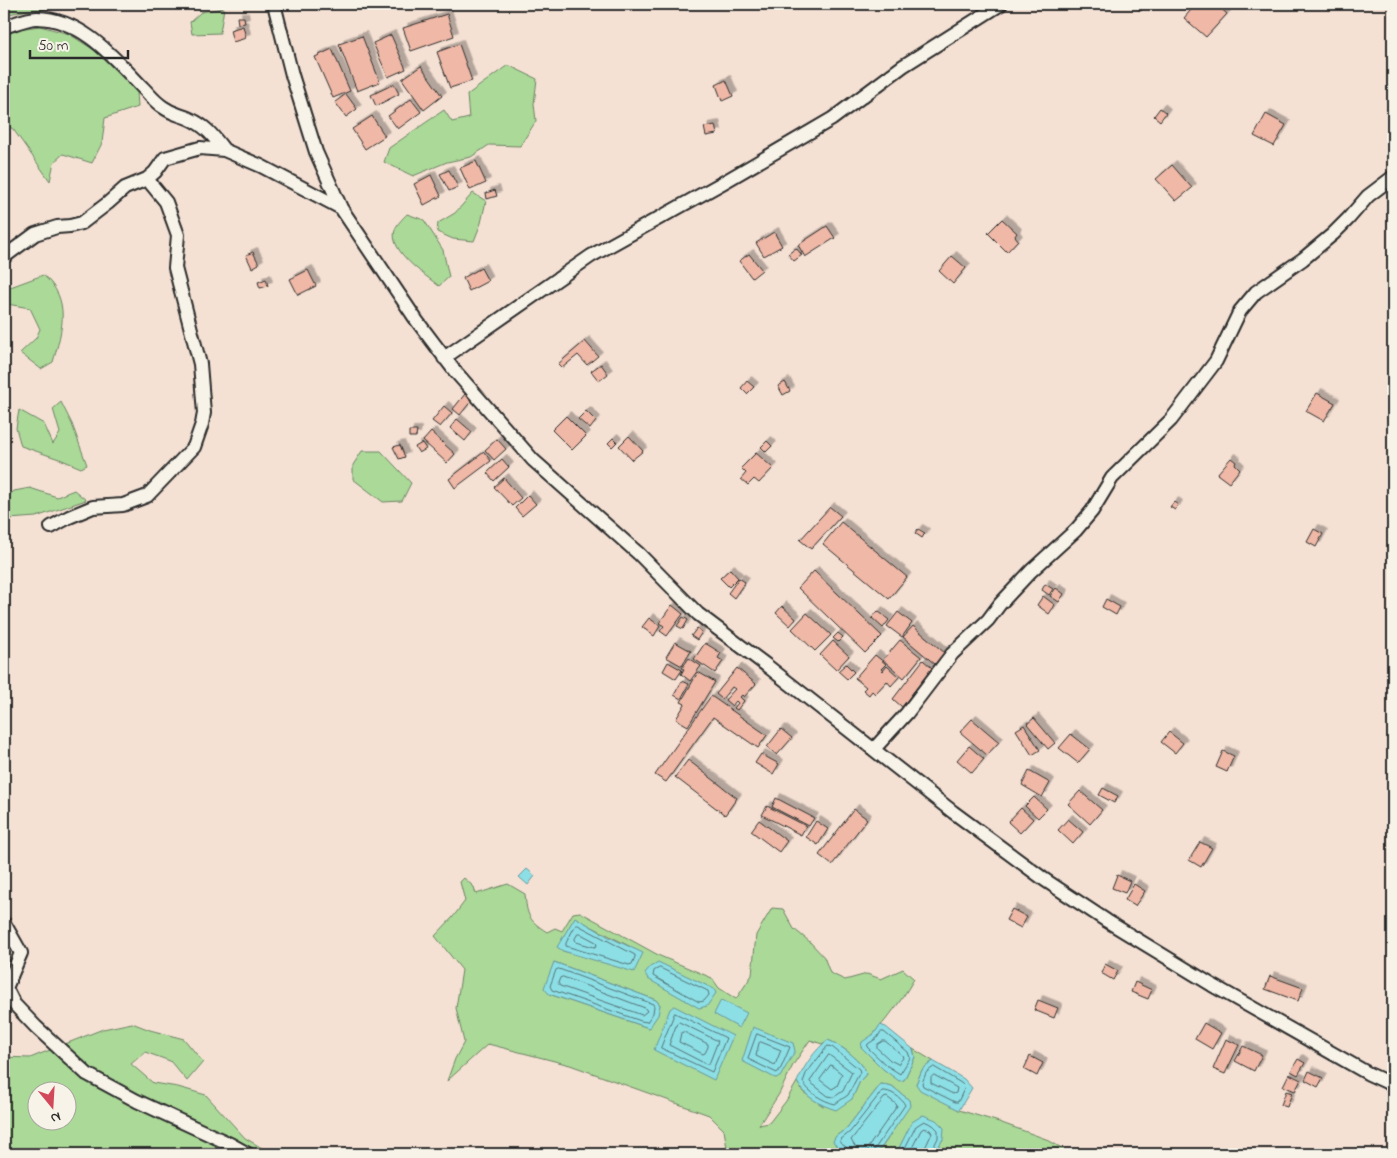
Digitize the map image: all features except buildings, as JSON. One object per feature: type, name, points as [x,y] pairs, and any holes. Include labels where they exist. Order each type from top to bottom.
[{"type":"street","points":[[274,4],[292,75],[316,152],[341,208],[416,321],[444,358],[533,460],[639,554],[698,614],[953,812],[1045,880],[1107,921],[1212,985],[1369,1074],[1393,1085]]},
{"type":"street","points":[[444,358],[591,256],[832,119],[903,66],[1001,4]]},
{"type":"street","points":[[4,27],[36,18],[60,21],[82,32],[109,52],[161,106],[176,115],[189,118],[200,124],[209,131],[224,150]]},
{"type":"street","points":[[4,257],[35,234],[57,227],[82,223],[125,188],[147,179],[165,158],[200,148],[224,150],[261,166],[341,208]]},
{"type":"street","points":[[874,750],[907,713],[952,654],[988,620],[1000,604],[1032,571],[1076,530],[1092,510],[1112,478],[1171,420],[1216,361],[1240,311],[1256,292],[1303,259],[1333,234],[1368,196],[1393,177]]},
{"type":"street","points":[[51,527],[69,516],[93,507],[123,505],[147,496],[194,447],[202,424],[204,413],[200,364],[175,268],[178,235],[166,202],[147,179]]},
{"type":"street","points":[[4,922],[21,953],[6,988],[14,1004],[36,1027],[87,1074],[137,1101],[248,1154]]},
{"type":"green space","points":[[4,4],[76,4],[58,9],[28,10],[4,15]]},
{"type":"green space","points":[[224,8],[220,33],[192,34],[190,22],[201,12]]},
{"type":"green space","points":[[40,26],[69,34],[99,53],[137,91],[138,107],[105,118],[102,143],[92,163],[63,154],[54,162],[50,181],[13,129],[4,124],[4,33],[10,30]]},
{"type":"green space","points":[[508,65],[537,79],[534,104],[536,121],[520,146],[489,145],[471,157],[447,162],[413,176],[384,162],[389,148],[444,110],[452,122],[469,118],[467,95]]},
{"type":"green space","points":[[473,193],[486,201],[481,223],[474,241],[453,239],[437,232],[438,223],[455,213]]},
{"type":"green space","points":[[407,214],[424,220],[443,250],[449,277],[439,286],[409,262],[397,246],[394,238],[395,230]]},
{"type":"green space","points":[[43,275],[58,294],[62,316],[53,362],[41,369],[20,353],[36,338],[40,329],[30,308],[7,304],[5,289]]},
{"type":"green space","points":[[61,402],[72,424],[87,465],[81,468],[21,446],[16,428],[19,410],[44,424],[53,444],[60,433],[53,409]]},
{"type":"green space","points":[[362,451],[381,451],[411,483],[402,501],[383,502],[353,479],[353,465]]},
{"type":"green space","points":[[30,488],[57,497],[74,490],[86,500],[36,517],[9,519],[4,501],[14,491]]},
{"type":"green space","points":[[464,878],[474,887],[476,894],[508,884],[525,894],[528,912],[532,920],[547,932],[555,928],[562,931],[573,913],[580,912],[660,956],[712,978],[719,988],[736,999],[752,975],[756,935],[772,908],[783,909],[794,929],[824,957],[830,973],[845,980],[867,974],[881,979],[903,969],[914,979],[890,1015],[861,1047],[883,1069],[904,1080],[915,1057],[913,1049],[933,1061],[922,1070],[916,1084],[959,1110],[1046,1139],[1072,1154],[934,1154],[943,1139],[912,1123],[896,1154],[877,1154],[909,1100],[892,1086],[881,1084],[846,1129],[836,1136],[836,1146],[849,1154],[728,1154],[724,1130],[709,1115],[570,1065],[488,1044],[447,1081],[464,1042],[456,1008],[462,970],[435,936],[465,901],[460,882]],"holes":[[[575,918],[631,947],[593,958],[563,951],[558,947]],[[554,962],[656,1000],[660,1005],[649,1028],[549,994]],[[810,1040],[822,1044],[828,1040],[851,1054],[867,1073],[860,1081],[852,1099],[823,1106],[803,1092],[797,1082],[786,1101],[769,1123],[759,1125],[779,1094],[793,1065]]]},
{"type":"green space","points":[[132,1023],[184,1039],[203,1062],[187,1081],[170,1061],[145,1052],[131,1064],[153,1083],[178,1087],[206,1095],[245,1138],[272,1154],[4,1154],[4,1057],[30,1058],[103,1029]]},
{"type":"water","points":[[527,869],[535,876],[528,885],[519,877]]},
{"type":"water","points":[[575,917],[609,937],[643,953],[634,972],[563,951],[557,947]]},
{"type":"water","points":[[554,962],[656,1000],[660,1005],[658,1015],[649,1028],[549,994],[544,988]]},
{"type":"water","points":[[658,962],[714,989],[716,993],[707,1006],[699,1008],[648,979],[645,973]]},
{"type":"water","points":[[721,1000],[747,1013],[739,1028],[714,1014]]},
{"type":"water","points":[[674,1006],[733,1036],[714,1080],[654,1050],[670,1009]]},
{"type":"water","points":[[880,1025],[886,1027],[913,1049],[915,1057],[904,1080],[899,1081],[883,1069],[861,1047],[862,1042],[874,1034]]},
{"type":"water","points":[[753,1027],[793,1043],[795,1051],[780,1077],[775,1078],[742,1061]]},
{"type":"water","points":[[828,1040],[851,1054],[867,1073],[860,1081],[852,1099],[836,1110],[814,1100],[804,1092],[797,1082],[810,1059]]},
{"type":"water","points":[[933,1061],[964,1079],[972,1088],[959,1110],[920,1090],[916,1084],[922,1070]]},
{"type":"water","points":[[881,1084],[892,1086],[909,1100],[910,1106],[877,1154],[852,1154],[841,1150],[833,1141],[836,1136],[846,1129]]},
{"type":"water","points":[[923,1115],[936,1120],[944,1128],[943,1139],[934,1154],[896,1154],[912,1122]]}]
